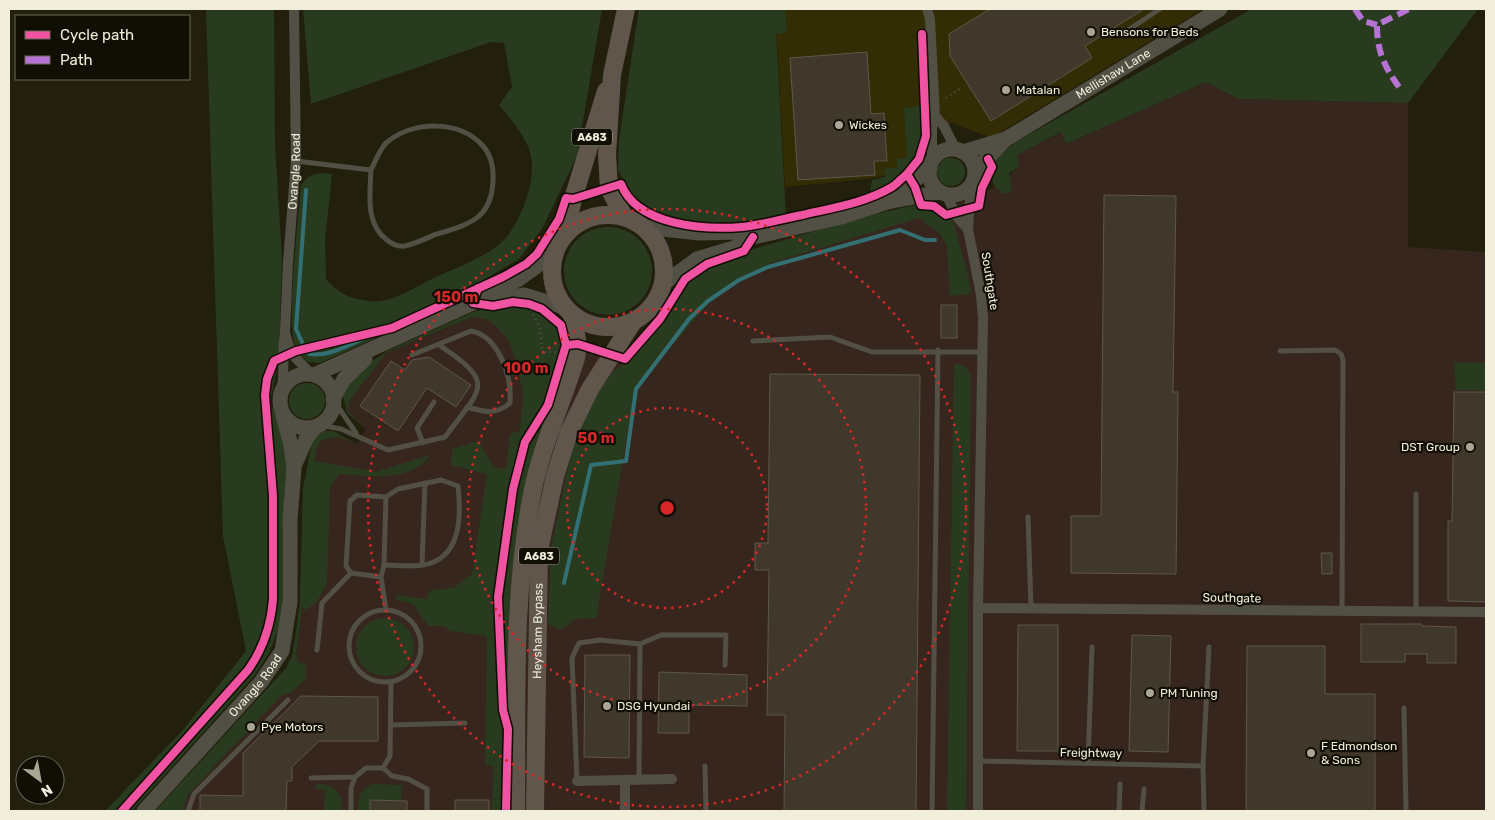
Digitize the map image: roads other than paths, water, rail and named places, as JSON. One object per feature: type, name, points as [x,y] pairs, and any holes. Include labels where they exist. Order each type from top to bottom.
[{"type":"highway","name":"A683","points":[[565,235],[577,224],[592,218],[608,215],[624,218],[643,227],[654,239],[661,252],[664,268],[663,284],[657,299],[647,312],[633,322],[618,327],[602,328],[586,323],[568,311],[552,281],[555,253],[565,235],[572,199],[601,103],[612,75],[626,9]]},
{"type":"highway","name":"A683","points":[[612,75],[608,180],[612,196],[624,218]]},
{"type":"highway","name":"Heysham Bypass","points":[[516,811],[519,623],[526,529],[540,458],[572,372],[568,311]]},
{"type":"highway","name":"Heysham Bypass","points":[[535,811],[539,550],[555,476],[569,432],[590,389],[633,322]]},
{"type":"main road","name":"Mellishaw Lane","points":[[960,151],[1006,139],[1220,9]]},
{"type":"main road","name":"Mellishaw Lane","points":[[973,178],[1006,139]]},
{"type":"main road","points":[[663,284],[697,259],[734,248],[754,237],[841,217],[887,202],[943,193],[959,194],[973,178],[972,161],[960,151],[942,152],[931,165],[887,202]]},
{"type":"main road","points":[[931,165],[932,182],[943,193]]},
{"type":"main road","points":[[643,227],[700,233],[738,232],[754,237]]},
{"type":"main road","points":[[384,345],[352,371],[333,400],[330,415],[318,426],[302,428],[288,421],[280,404],[281,392],[285,385],[297,376],[313,375],[384,345],[473,303],[519,278],[555,253]]},
{"type":"main road","points":[[473,303],[524,295],[532,304],[568,311]]},
{"type":"main road","points":[[313,375],[327,384],[333,400]]},
{"type":"main road","name":"Ovangle Road","points":[[144,811],[261,682],[282,651],[290,602],[290,520],[294,468],[284,415]]},
{"type":"main road","name":"Ovangle Road","points":[[294,468],[303,444],[318,426]]},
{"type":"street","name":"Ovangle Road","points":[[281,392],[285,373],[283,350],[296,162],[294,9]]},
{"type":"street","points":[[927,9],[930,19],[935,116],[932,128],[931,165]]},
{"type":"street","points":[[935,116],[944,126],[960,151]]},
{"type":"street","name":"Southgate","points":[[973,178],[968,230],[981,295],[982,352],[978,608],[978,811]]},
{"type":"street","name":"Southgate","points":[[943,193],[957,217],[968,230]]},
{"type":"street","name":"Ovangle Road","points":[[285,332],[291,353],[313,375]]},
{"type":"street","name":"Southgate","points":[[978,608],[1486,612]]},
{"type":"street","points":[[577,781],[672,779]]},
{"type":"street","points":[[625,811],[626,781]]},
{"type":"lane","points":[[1125,32],[1160,9]]},
{"type":"lane","points":[[439,125],[459,130],[484,146],[494,172],[491,195],[479,216],[456,228],[404,246],[392,244],[376,229],[370,202],[371,170],[385,144],[410,131],[439,125]]},
{"type":"lane","points":[[296,162],[371,170]]},
{"type":"lane","points":[[412,355],[471,331],[481,333],[494,345],[504,365],[511,388],[510,403],[504,409],[494,412],[467,407]]},
{"type":"lane","points":[[753,341],[830,337],[872,352],[938,350],[982,352]]},
{"type":"lane","points":[[318,426],[356,434],[382,449],[393,450],[445,437],[477,393],[479,384],[476,374],[460,359],[439,345]]},
{"type":"lane","points":[[932,811],[938,350]]},
{"type":"lane","points":[[1280,350],[1335,350],[1342,354],[1342,612]]},
{"type":"lane","points":[[333,400],[356,434]]},
{"type":"lane","points":[[423,443],[417,428],[434,402]]},
{"type":"lane","points":[[381,577],[351,573],[346,566],[350,501],[357,495],[386,497],[398,489],[441,480],[458,486],[461,509],[454,544],[445,556],[430,564],[384,565]]},
{"type":"lane","points":[[422,564],[425,484]]},
{"type":"lane","points":[[1416,494],[1416,612]]},
{"type":"lane","points":[[386,497],[384,565],[381,577],[386,610]]},
{"type":"lane","points":[[1028,517],[1031,608]]},
{"type":"lane","points":[[317,650],[322,603],[351,573]]},
{"type":"lane","points":[[386,610],[398,612],[408,618],[416,627],[420,638],[421,650],[418,661],[411,671],[402,678],[391,682],[379,682],[363,674],[352,660],[351,637],[356,626],[364,617],[374,612],[386,610]]},
{"type":"lane","points":[[577,781],[572,658],[579,643],[600,640],[640,644],[661,635],[726,635],[724,665]]},
{"type":"lane","points":[[639,780],[640,644]]},
{"type":"lane","points":[[1088,763],[1092,647]]},
{"type":"lane","points":[[1204,811],[1203,766],[1209,647]]},
{"type":"lane","points":[[383,768],[390,756],[391,682]]},
{"type":"lane","points":[[188,811],[194,794],[288,700]]},
{"type":"lane","points":[[1404,708],[1406,811]]},
{"type":"lane","points":[[391,725],[465,723]]},
{"type":"lane","name":"Freightway","points":[[979,761],[1203,766]]},
{"type":"lane","points":[[705,766],[706,811]]},
{"type":"lane","points":[[351,811],[351,788],[355,777],[366,768],[383,768],[392,776],[408,779],[427,790],[427,811]]},
{"type":"lane","points":[[311,778],[355,777]]},
{"type":"lane","points":[[1119,811],[1120,784]]},
{"type":"lane","points":[[1142,811],[1144,789]]},
{"type":"waterway","points":[[302,342],[296,329],[306,190]]},
{"type":"waterway","points":[[564,583],[591,465],[626,461],[636,389],[689,319],[708,301],[739,280],[768,267],[900,230],[925,240],[935,240]]},
{"type":"waterway","points":[[309,354],[333,351],[372,335]]},
{"type":"place","name":"Bensons for Beds","points":[[1091,32]]},
{"type":"place","name":"Matalan","points":[[1006,90]]},
{"type":"place","name":"Wickes","points":[[839,125]]},
{"type":"place","name":"DST Group","points":[[1470,447]]},
{"type":"place","name":"PM Tuning","points":[[1150,693]]},
{"type":"place","name":"DSG Hyundai","points":[[607,706]]},
{"type":"place","name":"Pye Motors","points":[[251,727]]},
{"type":"place","name":"F Edmondson & Sons","points":[[1311,753]]}]
